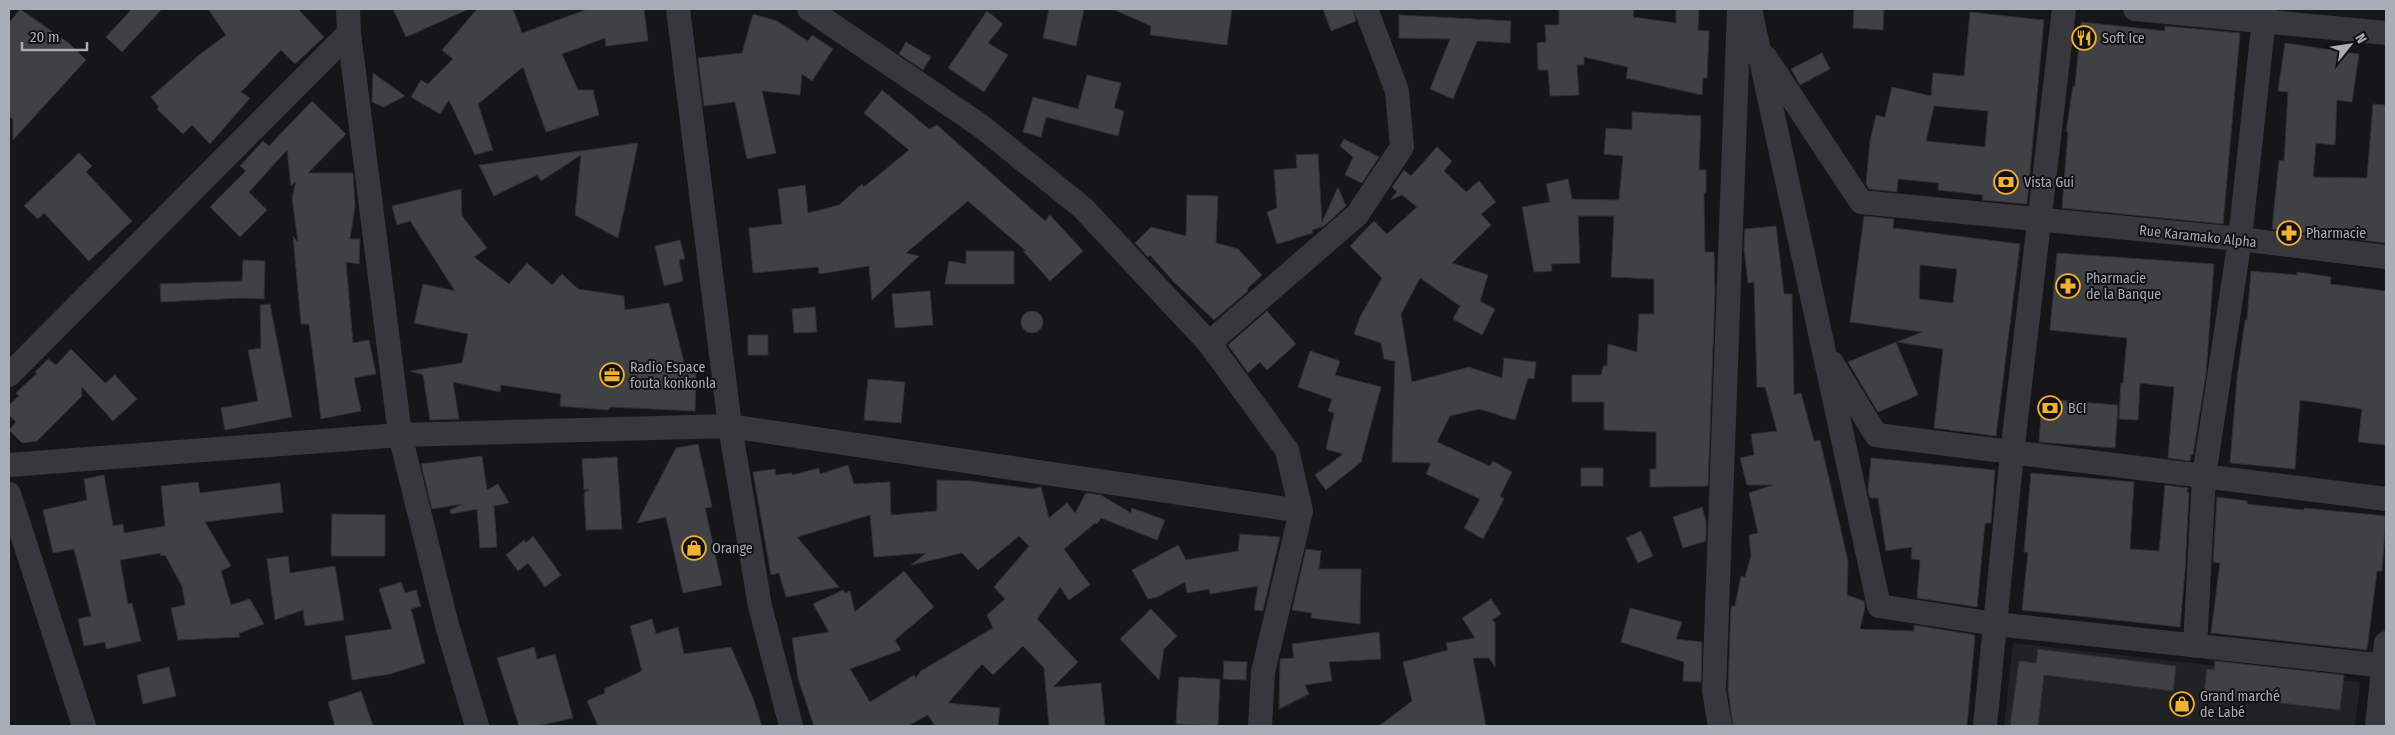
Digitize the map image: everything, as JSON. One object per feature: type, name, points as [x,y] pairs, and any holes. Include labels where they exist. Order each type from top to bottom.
[{"type":"street","points":[[348,9],[349,33],[400,435],[447,625],[477,726]]},
{"type":"street","points":[[678,9],[730,426],[760,606],[791,726]]},
{"type":"street","points":[[809,9],[981,126],[1083,208],[1209,343],[1287,450],[1301,511],[1263,672],[1260,726]]},
{"type":"street","points":[[1209,343],[1357,215],[1402,147],[1397,91],[1366,9]]},
{"type":"street","points":[[1720,726],[1714,691],[1739,9]]},
{"type":"street","points":[[1750,9],[1879,606],[1995,624],[2195,646],[2385,658],[2377,726]]},
{"type":"street","points":[[1985,726],[2012,453],[2064,9]]},
{"type":"street","points":[[2135,9],[2265,14],[2386,33]]},
{"type":"street","points":[[2195,646],[2204,476],[2240,240],[2265,14]]},
{"type":"street","points":[[9,375],[349,33]]},
{"type":"street","name":"Rue Karamako Alpha","points":[[1759,46],[1860,202],[2240,240],[2386,257]]},
{"type":"street","points":[[1823,348],[1876,435],[2386,498]]},
{"type":"street","points":[[9,465],[400,435],[730,426],[1301,511]]},
{"type":"street","points":[[9,494],[84,726]]},
{"type":"shaded area","name":"Grand marché de Labé","points":[[2013,643],[2360,682],[2355,726],[2004,726]]},
{"type":"building","points":[[20,9],[70,44],[86,60],[13,140],[13,119],[9,116],[9,23]]},
{"type":"building","points":[[132,9],[162,9],[122,52],[106,37]]},
{"type":"building","points":[[208,9],[298,9],[324,37],[295,64],[281,50],[241,92],[250,98],[210,144],[192,125],[183,134],[157,109],[159,107],[151,97],[199,55],[226,35]]},
{"type":"building","points":[[393,9],[469,9],[406,37]]},
{"type":"building","points":[[477,9],[513,9],[522,33],[588,9],[644,9],[648,41],[606,46],[605,38],[562,54],[578,90],[593,90],[599,115],[546,132],[523,67],[478,104],[493,150],[475,155],[449,100],[440,114],[411,97],[421,80],[428,84],[453,59],[442,50]]},
{"type":"building","points":[[1049,9],[1084,9],[1076,46],[1043,38]]},
{"type":"building","points":[[1112,9],[1232,9],[1227,45],[1150,35],[1151,26]]},
{"type":"building","points":[[1323,9],[1353,9],[1356,21],[1331,31]]},
{"type":"building","points":[[1559,9],[1634,9],[1633,17],[1676,23],[1676,9],[1699,9],[1698,30],[1709,31],[1707,78],[1703,78],[1702,95],[1626,78],[1628,67],[1584,57],[1584,65],[1577,65],[1579,95],[1550,96],[1548,70],[1538,70],[1537,43],[1546,42],[1545,25],[1559,25]]},
{"type":"building","points":[[1854,9],[1884,9],[1883,30],[1853,28]]},
{"type":"building","points":[[987,11],[1003,24],[988,43],[1008,55],[984,92],[948,68]]},
{"type":"building","points":[[1970,12],[2044,20],[2027,204],[1982,200],[1983,195],[1938,190],[1939,183],[1898,179],[1897,192],[1869,189],[1866,184],[1870,141],[1876,115],[1885,117],[1892,87],[1931,96],[1933,73],[1964,76]],"holes":[[[1934,106],[1988,111],[1985,147],[1926,141]]]},
{"type":"building","points":[[753,14],[777,21],[808,41],[812,35],[833,49],[812,81],[802,74],[800,95],[762,91],[776,153],[747,159],[735,102],[704,106],[698,58],[742,53]]},
{"type":"building","points":[[1399,15],[1511,21],[1510,43],[1477,41],[1453,99],[1430,89],[1450,39],[1399,38]]},
{"type":"building","points":[[2081,22],[2165,31],[2165,26],[2240,33],[2223,224],[2062,208],[2068,132],[2066,132],[2073,86],[2075,86]]},
{"type":"building","points":[[906,42],[931,57],[923,70],[899,54]]},
{"type":"building","points":[[2285,43],[2359,54],[2352,102],[2337,100],[2335,145],[2316,143],[2313,177],[2367,178],[2373,104],[2386,105],[2386,243],[2272,229],[2279,160],[2284,161],[2288,92],[2278,91]]},
{"type":"building","points":[[1822,53],[1830,69],[1800,85],[1791,69]]},
{"type":"building","points":[[373,73],[405,96],[384,107],[372,102]]},
{"type":"building","points":[[1087,75],[1121,83],[1114,108],[1124,111],[1118,136],[1046,117],[1041,137],[1023,132],[1033,97],[1078,109]]},
{"type":"building","points":[[882,90],[929,129],[937,125],[1045,221],[1050,215],[1083,251],[1050,281],[1023,251],[1026,251],[968,201],[906,253],[919,256],[872,300],[869,266],[819,274],[818,267],[753,273],[749,228],[782,224],[778,189],[805,185],[808,213],[839,205],[862,184],[864,187],[909,150],[864,113]]},
{"type":"building","points":[[312,101],[346,134],[308,173],[353,173],[355,206],[350,239],[360,239],[359,264],[346,262],[353,343],[369,340],[376,374],[354,378],[361,411],[321,419],[309,324],[301,324],[293,236],[298,242],[292,198],[296,181],[291,186],[287,150],[249,192],[267,210],[240,237],[210,207],[246,171],[240,166],[263,141],[269,146]]},
{"type":"building","points":[[1632,112],[1701,116],[1699,170],[1706,170],[1706,193],[1704,193],[1705,252],[1714,252],[1715,291],[1708,486],[1650,487],[1650,469],[1656,469],[1656,432],[1604,430],[1604,402],[1572,402],[1572,375],[1601,375],[1603,366],[1607,366],[1608,344],[1637,352],[1639,314],[1654,314],[1654,279],[1611,277],[1614,216],[1578,216],[1580,263],[1551,264],[1552,271],[1534,272],[1522,207],[1550,202],[1546,184],[1568,179],[1572,199],[1619,200],[1623,156],[1604,154],[1606,128],[1632,130]]},
{"type":"building","points":[[1344,139],[1379,157],[1362,183],[1345,175],[1353,157],[1340,146]]},
{"type":"building","points":[[638,143],[618,238],[575,215],[581,155],[541,181],[537,175],[494,196],[479,165]]},
{"type":"building","points":[[1437,147],[1452,161],[1444,171],[1466,192],[1479,181],[1496,202],[1481,214],[1491,225],[1452,263],[1488,275],[1480,301],[1495,309],[1482,335],[1453,319],[1460,306],[1420,278],[1401,314],[1412,382],[1469,367],[1502,378],[1504,358],[1536,362],[1534,379],[1528,378],[1515,420],[1479,409],[1450,416],[1437,442],[1490,466],[1493,461],[1512,472],[1500,496],[1504,499],[1483,539],[1464,528],[1480,499],[1426,474],[1431,463],[1392,462],[1395,361],[1384,359],[1381,343],[1354,334],[1360,317],[1382,278],[1350,246],[1374,221],[1387,234],[1417,207],[1402,195],[1390,200],[1397,192],[1392,187],[1404,170],[1411,176]]},
{"type":"building","points":[[79,153],[92,166],[86,172],[132,221],[89,261],[44,213],[38,219],[24,206]]},
{"type":"building","points":[[1318,154],[1322,222],[1338,187],[1346,206],[1324,226],[1312,230],[1313,233],[1277,244],[1267,212],[1277,208],[1274,170],[1297,168],[1296,155]]},
{"type":"building","points":[[461,189],[462,216],[487,248],[474,257],[509,284],[527,263],[552,285],[562,274],[578,289],[624,296],[625,310],[669,303],[686,370],[696,371],[695,411],[610,407],[608,410],[560,406],[561,394],[501,385],[500,392],[453,382],[459,419],[430,420],[423,375],[410,371],[462,363],[468,334],[414,323],[423,284],[455,291],[410,221],[397,225],[392,206]]},
{"type":"building","points":[[1187,195],[1218,196],[1216,243],[1238,249],[1262,275],[1247,289],[1248,291],[1214,320],[1174,282],[1150,255],[1148,257],[1135,243],[1151,227],[1186,236]]},
{"type":"building","points":[[1864,216],[1894,219],[1893,228],[2020,244],[1996,436],[1934,428],[1943,349],[1897,342],[1922,332],[1850,322]],"holes":[[[1920,265],[1957,269],[1953,303],[1919,299]]]},
{"type":"building","points":[[1776,226],[1784,294],[1792,294],[1794,395],[1801,393],[1814,441],[1820,440],[1848,561],[1847,595],[1864,601],[1865,607],[1860,629],[1914,631],[1914,625],[1975,635],[1967,726],[1733,726],[1728,690],[1731,606],[1735,606],[1741,576],[1745,577],[1751,556],[1749,535],[1758,533],[1749,493],[1773,485],[1747,485],[1740,458],[1754,455],[1751,434],[1777,431],[1765,387],[1757,387],[1754,282],[1748,283],[1744,249],[1745,229]]},
{"type":"building","points":[[680,240],[685,259],[679,260],[683,281],[664,286],[655,246]]},
{"type":"building","points":[[966,251],[1014,251],[1014,284],[945,284],[949,261],[966,264]]},
{"type":"building","points":[[2057,253],[2214,264],[2206,374],[2193,455],[2191,455],[2190,461],[2168,458],[2174,387],[2140,383],[2138,420],[2119,419],[2121,383],[2123,383],[2127,338],[2050,330]]},
{"type":"building","points":[[243,260],[265,261],[264,299],[242,298],[161,302],[160,284],[242,281]]},
{"type":"building","points":[[2251,271],[2297,275],[2297,272],[2331,277],[2330,284],[2386,291],[2386,445],[2358,442],[2362,409],[2300,400],[2295,469],[2230,463],[2237,378],[2245,320],[2247,320]]},
{"type":"building","points":[[930,291],[933,325],[895,328],[892,294]]},
{"type":"building","points":[[270,304],[292,417],[225,430],[221,408],[258,401],[248,350],[261,348],[260,305]]},
{"type":"building","points":[[815,307],[817,332],[794,333],[792,309]]},
{"type":"building","points":[[1032,311],[1040,314],[1043,322],[1040,330],[1032,333],[1024,330],[1021,322],[1024,314]]},
{"type":"building","points":[[1267,311],[1296,344],[1267,370],[1260,362],[1248,373],[1228,345]]},
{"type":"building","points":[[748,335],[768,335],[768,355],[748,355]]},
{"type":"building","points":[[1896,342],[1918,395],[1878,412],[1848,362]]},
{"type":"building","points":[[71,349],[105,383],[115,375],[137,399],[113,421],[81,386],[82,396],[37,441],[22,443],[9,430],[16,422],[9,415],[9,405],[19,396],[16,393],[37,373],[35,372],[48,359],[56,365]]},
{"type":"building","points":[[1310,351],[1340,361],[1335,375],[1381,387],[1361,462],[1326,490],[1315,475],[1343,454],[1326,449],[1334,413],[1328,411],[1332,399],[1298,387]]},
{"type":"building","points":[[868,379],[905,382],[901,423],[864,420]]},
{"type":"building","points":[[2042,399],[2118,405],[2115,448],[2039,442]]},
{"type":"building","points":[[698,444],[712,507],[705,508],[722,585],[683,593],[666,517],[637,523],[676,448]]},
{"type":"building","points":[[482,456],[487,490],[498,484],[509,503],[494,506],[497,547],[480,548],[477,509],[451,514],[450,510],[462,504],[432,509],[421,464]]},
{"type":"building","points":[[617,457],[622,529],[586,530],[584,493],[589,489],[584,490],[582,459]]},
{"type":"building","points":[[1871,458],[1995,470],[1991,523],[1985,523],[1977,607],[1917,598],[1920,560],[1911,559],[1912,547],[1886,551],[1878,498],[1870,498],[1868,491]]},
{"type":"building","points":[[848,465],[854,484],[890,482],[891,515],[937,511],[937,480],[971,481],[1033,489],[1041,487],[1049,518],[1067,503],[1075,513],[1086,493],[1101,495],[1131,513],[1132,508],[1165,520],[1157,540],[1101,518],[1097,524],[1095,523],[1064,549],[1090,585],[1069,600],[1060,587],[1037,619],[1078,662],[1053,687],[1101,683],[1105,726],[1049,726],[1044,668],[1023,646],[993,675],[982,664],[948,703],[1000,708],[998,726],[935,726],[928,715],[908,726],[814,726],[798,678],[792,638],[829,632],[813,604],[843,590],[845,593],[850,591],[855,612],[904,571],[934,607],[895,640],[901,650],[850,669],[870,702],[914,675],[916,678],[921,671],[993,628],[987,615],[1005,599],[994,587],[1029,546],[1019,536],[978,570],[962,553],[911,565],[926,553],[874,557],[870,515],[797,537],[839,587],[786,597],[779,573],[771,575],[753,472],[775,469],[776,475],[792,473],[792,475],[819,468],[820,474]]},
{"type":"building","points":[[1581,468],[1603,468],[1603,486],[1581,486]]},
{"type":"building","points":[[2031,473],[2134,482],[2130,549],[2159,551],[2165,485],[2188,488],[2185,571],[2180,627],[2022,610],[2028,552],[2024,552]]},
{"type":"building","points":[[104,475],[113,526],[123,524],[124,533],[165,526],[161,486],[198,482],[200,493],[280,483],[283,512],[205,522],[231,566],[221,571],[231,605],[250,599],[264,624],[239,633],[240,637],[178,640],[171,608],[185,605],[182,586],[165,555],[161,556],[160,553],[120,560],[128,604],[132,603],[141,641],[106,649],[105,642],[84,646],[78,619],[91,616],[74,549],[53,553],[43,510],[87,500],[84,479]]},
{"type":"building","points":[[2217,497],[2247,501],[2247,504],[2386,516],[2382,571],[2377,571],[2367,650],[2211,633],[2220,563],[2213,562]]},
{"type":"building","points":[[1702,507],[1706,521],[1706,541],[1683,548],[1673,517]]},
{"type":"building","points":[[332,514],[385,515],[385,556],[331,556]]},
{"type":"building","points":[[1641,531],[1653,556],[1638,563],[1626,538]]},
{"type":"building","points":[[1240,534],[1280,537],[1263,611],[1254,610],[1258,586],[1210,594],[1209,589],[1187,593],[1185,582],[1157,597],[1148,599],[1132,570],[1178,545],[1186,560],[1238,551]]},
{"type":"building","points":[[533,536],[561,575],[545,587],[528,563],[518,571],[506,555],[524,540],[526,543]]},
{"type":"building","points":[[1306,549],[1321,551],[1319,569],[1361,569],[1360,624],[1311,618],[1312,613],[1292,610]]},
{"type":"building","points":[[288,556],[290,573],[335,566],[344,620],[305,626],[303,610],[275,620],[267,559]]},
{"type":"building","points":[[401,582],[405,593],[416,590],[421,606],[411,609],[425,663],[390,674],[352,680],[345,636],[392,629],[379,589]]},
{"type":"building","points":[[1491,599],[1501,614],[1492,620],[1495,623],[1495,667],[1489,658],[1473,658],[1486,726],[1379,726],[1412,701],[1403,662],[1448,650],[1446,643],[1475,638],[1462,618]]},
{"type":"building","points":[[1630,608],[1682,622],[1676,639],[1702,642],[1701,682],[1683,681],[1684,662],[1621,642]]},
{"type":"building","points":[[1151,609],[1177,636],[1164,649],[1159,680],[1120,639]]},
{"type":"building","points":[[652,619],[656,634],[678,627],[684,654],[731,647],[753,698],[762,726],[598,726],[587,701],[605,693],[604,689],[642,671],[630,626]]},
{"type":"building","points":[[1379,632],[1381,659],[1329,662],[1332,681],[1305,685],[1309,694],[1279,709],[1280,659],[1294,658],[1292,644]]},
{"type":"building","points":[[534,647],[537,659],[555,654],[573,718],[537,726],[519,726],[497,658]]},
{"type":"building","points":[[2038,649],[2176,666],[2173,691],[2044,675],[2038,726],[2010,726],[2019,661],[2036,663]]},
{"type":"building","points":[[1224,661],[1247,662],[1246,680],[1223,679]]},
{"type":"building","points":[[2215,661],[2344,675],[2340,710],[2204,694],[2207,669],[2214,670]]},
{"type":"building","points":[[169,667],[176,696],[143,704],[137,675]]},
{"type":"building","points":[[1179,677],[1220,679],[1218,726],[1176,724]]},
{"type":"building","points":[[361,691],[373,726],[335,726],[328,702]]},
{"type":"place","name":"Soft Ice","points":[[2084,38]]},
{"type":"place","name":"Vista Gui","points":[[2006,182]]},
{"type":"place","name":"Pharmacie","points":[[2289,233]]},
{"type":"place","name":"Pharmacie de la Banque","points":[[2068,286]]},
{"type":"place","name":"Radio Espace fouta konkonla","points":[[612,375]]},
{"type":"place","name":"BCI","points":[[2050,408]]},
{"type":"place","name":"Orange","points":[[694,548]]},
{"type":"place","name":"Grand marché de Labé","points":[[2182,704]]}]
